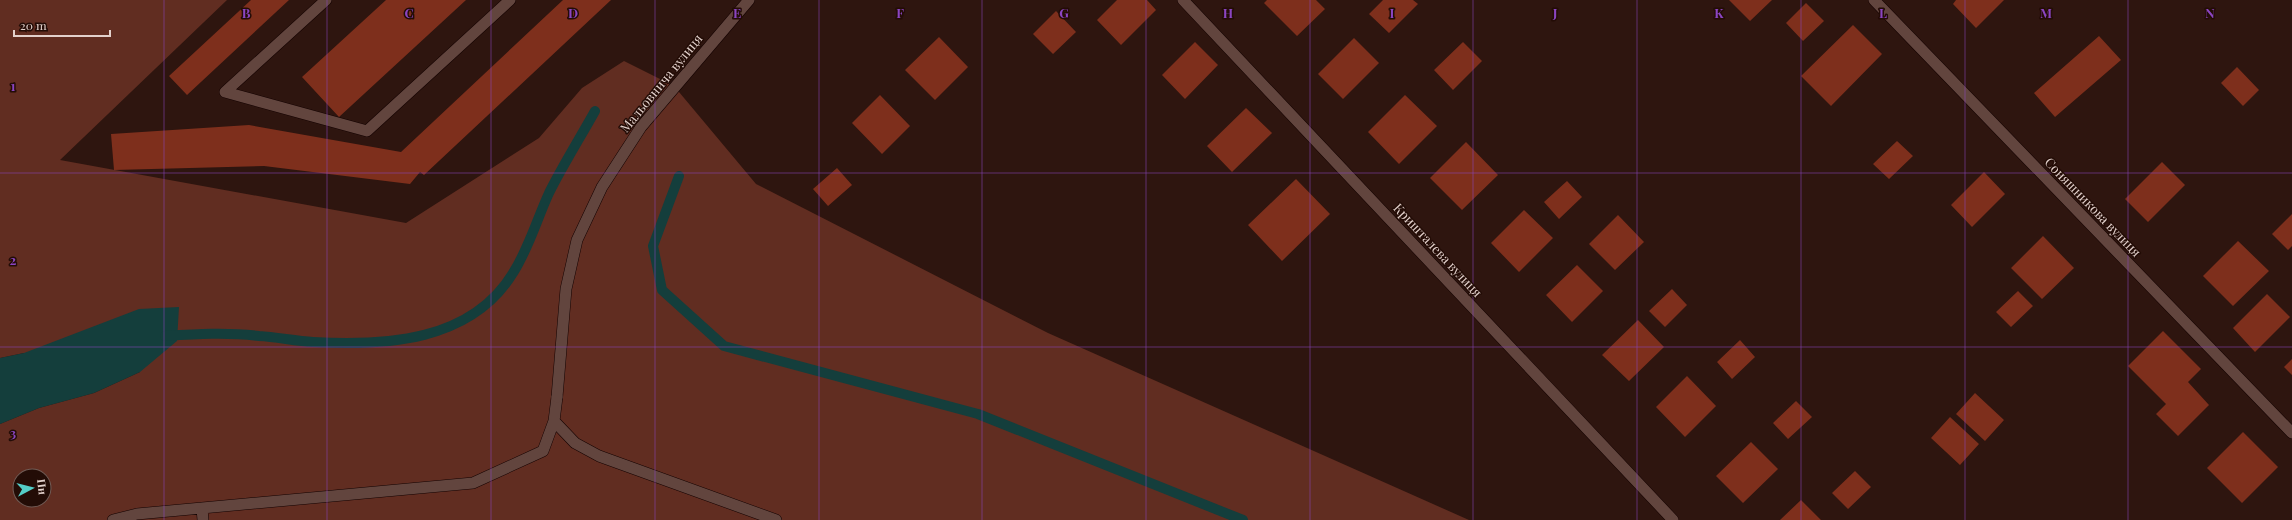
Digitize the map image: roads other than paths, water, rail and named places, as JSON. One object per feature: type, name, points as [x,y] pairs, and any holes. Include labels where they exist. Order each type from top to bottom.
[{"type":"street","points":[[326,0],[225,92],[367,131],[510,0]]},
{"type":"street","name":"Мальовнича вулиця","points":[[113,520],[137,514],[472,483],[543,451],[554,421],[566,289],[577,240],[599,194],[640,127],[749,0]]},
{"type":"street","name":"Кришталева вулиця","points":[[1183,0],[1673,520]]},
{"type":"street","name":"Соняшникова вулиця","points":[[1874,0],[2292,433]]},
{"type":"street","points":[[554,421],[575,443],[599,456],[776,520]]},
{"type":"street","points":[[202,508],[203,520]]},
{"type":"water","points":[[179,307],[177,341],[140,372],[94,393],[39,408],[0,424],[0,358],[24,353],[139,309]]},
{"type":"waterway","points":[[165,336],[235,334],[313,342],[369,343],[424,335],[450,326],[474,313],[495,296],[513,273],[528,244],[549,193],[595,111]]},
{"type":"waterway","points":[[679,176],[653,246],[662,290],[724,346],[978,414],[1243,520]]}]
